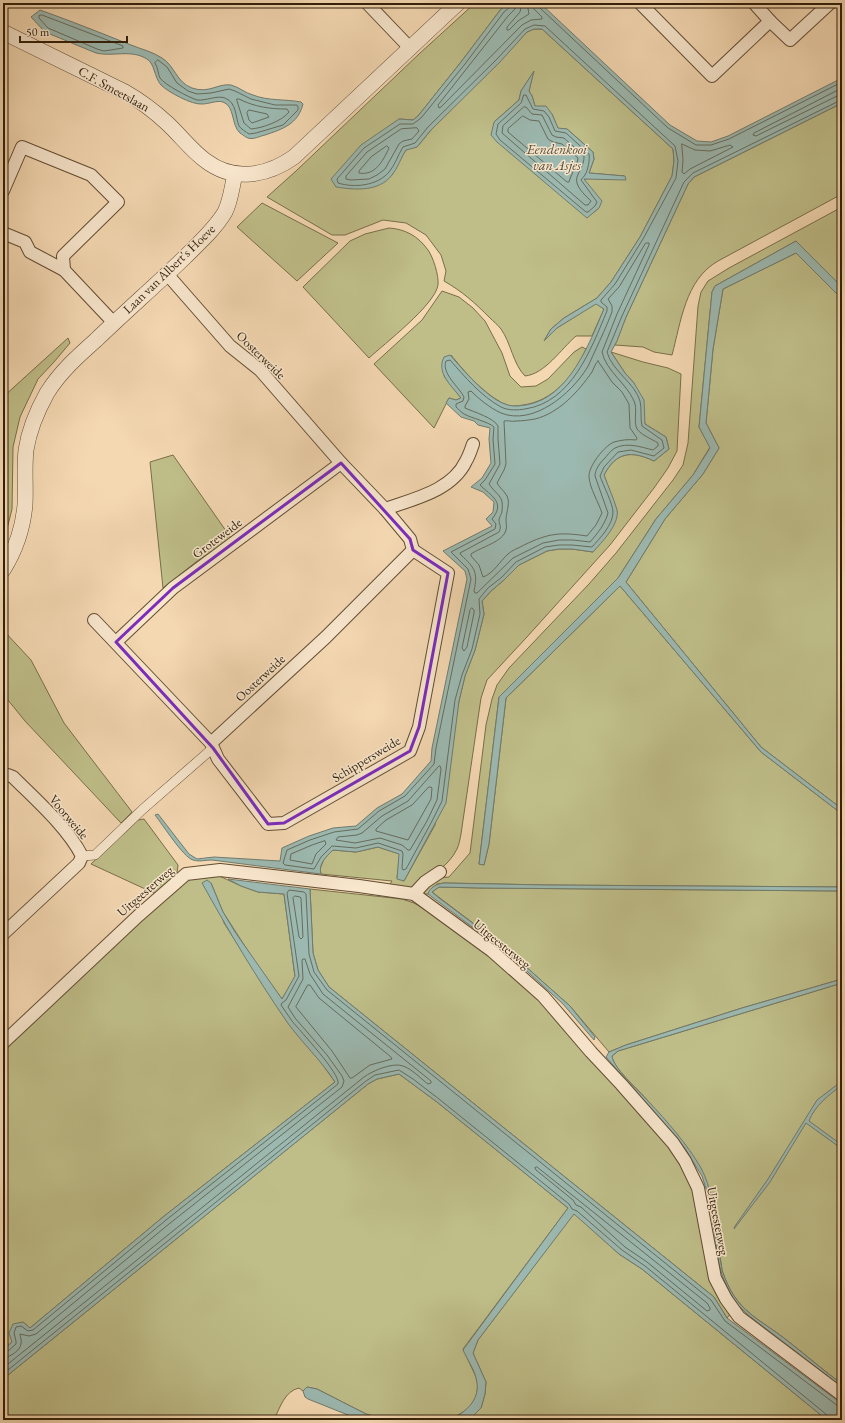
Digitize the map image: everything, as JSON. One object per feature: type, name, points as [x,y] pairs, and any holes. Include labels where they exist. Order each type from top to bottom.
[{"type":"street","points":[[367,3],[410,48]]},
{"type":"street","points":[[235,174],[259,174],[267,172],[278,168],[294,157],[458,3]]},
{"type":"street","points":[[640,3],[712,76],[770,21]]},
{"type":"street","points":[[754,3],[790,40],[830,3]]},
{"type":"street","name":"C.F. Smeetslaan","points":[[3,32],[125,92],[143,103],[168,123],[205,161],[215,167],[235,174]]},
{"type":"street","points":[[3,191],[22,147],[91,175],[118,202],[63,256],[64,270]]},
{"type":"street","name":"Laan van Albert's Hoeve","points":[[3,570],[15,545],[23,517],[25,505],[26,451],[36,414],[47,393],[62,374],[206,236],[224,213],[228,204],[235,174]]},
{"type":"street","points":[[3,233],[25,242],[30,252],[64,270],[114,323]]},
{"type":"street","name":"Oosterweide","points":[[167,274],[230,346],[260,370],[341,463],[385,509],[410,539],[413,550],[326,637],[212,746]]},
{"type":"street","points":[[385,509],[428,495],[450,482],[466,463],[473,444]]},
{"type":"street","name":"Groteweide","points":[[116,642],[173,588],[341,463]]},
{"type":"street","name":"Schippersweide","points":[[212,746],[218,759],[268,824],[284,823],[410,751],[419,727],[448,574],[413,550]]},
{"type":"street","points":[[82,856],[95,854],[212,746],[94,620]]},
{"type":"street","name":"Voorweide","points":[[3,775],[13,776],[76,843],[82,856],[79,863],[3,934]]},
{"type":"street","name":"Uitgeesterweg","points":[[3,1043],[138,916],[186,874],[220,870],[414,894],[492,951],[543,996],[590,1052],[621,1084],[673,1143],[685,1161],[698,1188],[715,1278],[726,1299],[739,1318],[842,1395]]},
{"type":"street","points":[[414,894],[425,882],[440,872]]},
{"type":"highlighted area","points":[[341,463],[410,539],[413,550],[448,573],[419,727],[410,751],[284,823],[268,824],[213,748],[116,642],[173,588]]},
{"type":"shaded area","points":[[475,3],[509,3],[501,9],[418,116],[413,120],[399,119],[382,183],[392,175],[406,149],[417,147],[431,130],[527,32],[534,29],[542,29],[673,149],[674,161],[672,176],[640,237],[611,282],[597,298],[564,318],[551,329],[545,339],[557,328],[596,303],[604,309],[592,336],[576,336],[546,366],[532,374],[525,376],[521,371],[501,329],[479,307],[457,289],[444,281],[446,271],[441,255],[426,235],[406,223],[383,220],[345,235],[332,235],[267,197]],"holes":[[[533,73],[529,91],[535,106],[552,114],[558,129],[567,129],[593,152],[594,159],[589,173],[624,176],[584,179],[599,208],[594,212],[494,122],[519,100],[521,91]]]},
{"type":"shaded area","points":[[842,103],[842,194],[718,261],[707,269],[691,290],[682,316],[672,355],[654,352],[643,347],[615,345],[626,317],[688,184],[694,177]]},
{"type":"shaded area","points":[[262,203],[338,243],[297,281],[237,227]]},
{"type":"shaded area","points":[[842,207],[842,287],[796,241],[715,286],[712,292],[699,427],[710,447],[693,475],[656,519],[618,578],[499,697],[479,864],[484,865],[489,844],[506,698],[620,586],[761,752],[842,814],[842,887],[444,883],[437,884],[428,894],[422,894],[423,889],[438,878],[449,877],[470,853],[486,725],[497,685],[509,668],[589,584],[616,553],[683,465],[688,443],[698,306],[701,292],[708,281],[729,268]]},
{"type":"shaded area","points":[[389,228],[411,234],[424,245],[434,262],[438,276],[438,285],[435,293],[419,313],[369,358],[303,287],[350,241],[365,234]]},
{"type":"shaded area","points":[[796,253],[842,299],[842,809],[761,747],[626,582],[665,519],[703,474],[719,448],[706,423],[713,349],[723,289]]},
{"type":"shaded area","points":[[442,291],[459,297],[473,308],[485,321],[502,353],[510,376],[521,387],[536,386],[548,379],[574,352],[582,347],[586,349],[569,378],[553,393],[534,403],[516,406],[509,406],[494,398],[471,378],[451,355],[444,376],[461,398],[456,400],[449,398],[434,428],[374,364],[422,320]]},
{"type":"shaded area","points":[[68,338],[70,343],[38,379],[20,417],[13,447],[12,509],[3,545],[3,397]]},
{"type":"shaded area","points":[[611,352],[668,368],[681,374],[677,451],[668,468],[654,488],[610,545],[487,680],[481,698],[461,834],[457,849],[448,862],[409,891],[389,886],[392,881],[321,874],[320,869],[324,859],[333,850],[356,852],[378,847],[400,854],[397,878],[404,881],[435,825],[459,701],[465,676],[475,650],[484,614],[482,601],[519,565],[547,551],[572,549],[593,552],[615,521],[617,512],[604,475],[609,467],[625,455],[638,455],[654,461],[669,449],[666,437],[645,424],[634,383],[625,373]]},
{"type":"shaded area","points":[[173,455],[231,538],[196,562],[163,588],[150,462]]},
{"type":"shaded area","points":[[3,630],[31,660],[64,723],[132,812],[121,823],[25,721],[3,694]]},
{"type":"shaded area","points":[[144,819],[178,865],[178,870],[174,878],[168,885],[156,894],[91,864],[138,820]]},
{"type":"shaded area","points":[[215,874],[258,892],[284,894],[295,977],[282,999],[257,965],[223,912],[211,883],[224,923],[288,1023],[320,1061],[335,1082],[163,1217],[30,1328],[23,1322],[12,1342],[3,1350],[3,1047],[184,882],[201,875]]},
{"type":"shaded area","points":[[439,887],[842,891],[842,979],[742,1008],[626,1045],[609,1052],[570,1006],[498,942],[432,892]]},
{"type":"shaded area","points":[[310,889],[402,899],[414,903],[468,936],[544,1001],[678,1157],[696,1189],[712,1274],[732,1312],[727,1318],[714,1297],[329,987],[318,970],[313,953]]},
{"type":"shaded area","points":[[842,983],[842,1384],[778,1333],[749,1313],[734,1296],[722,1270],[712,1205],[706,1181],[701,1169],[648,1101],[621,1073],[613,1061],[612,1056],[618,1051]]},
{"type":"shaded area","points":[[399,1074],[437,1102],[568,1208],[463,1349],[476,1377],[478,1386],[476,1397],[469,1408],[450,1420],[387,1420],[366,1414],[317,1389],[307,1387],[303,1391],[299,1388],[290,1392],[281,1405],[274,1420],[3,1420],[3,1379],[368,1084],[377,1079]]},
{"type":"shaded area","points":[[574,1213],[619,1254],[642,1269],[827,1420],[469,1420],[481,1408],[485,1394],[486,1382],[473,1353],[478,1340]]},
{"type":"water","points":[[509,3],[540,3],[670,125],[697,141],[711,142],[728,136],[842,78],[842,103],[694,177],[688,184],[611,352],[625,373],[634,383],[644,400],[645,424],[666,437],[669,449],[654,461],[638,455],[625,455],[609,467],[604,475],[616,506],[616,521],[609,533],[593,552],[572,549],[547,551],[519,565],[482,601],[484,614],[475,650],[465,676],[459,701],[446,803],[404,881],[397,879],[399,854],[378,847],[356,852],[333,850],[325,858],[322,864],[320,870],[321,874],[212,860],[193,860],[184,853],[155,815],[158,814],[189,854],[197,859],[214,857],[280,861],[282,848],[309,836],[333,828],[356,826],[377,808],[402,794],[431,761],[432,748],[467,579],[465,571],[443,551],[492,526],[486,519],[493,512],[494,502],[483,492],[471,487],[482,478],[491,463],[489,439],[490,428],[478,425],[474,421],[461,417],[446,403],[449,398],[456,400],[461,398],[443,374],[442,363],[444,357],[450,355],[468,376],[483,390],[498,401],[508,405],[526,405],[541,400],[554,392],[566,381],[576,368],[592,338],[604,309],[596,304],[557,328],[544,341],[551,329],[564,318],[597,298],[611,282],[640,237],[672,176],[674,161],[673,149],[542,29],[534,29],[527,32],[500,62],[431,130],[417,147],[406,150],[394,172],[387,181],[374,187],[359,189],[336,187],[331,179],[361,145],[399,119],[413,120],[418,116],[501,9]]},
{"type":"water","points":[[40,10],[151,52],[166,61],[182,82],[192,88],[203,90],[222,85],[231,85],[259,97],[301,102],[303,104],[301,111],[294,121],[284,128],[256,138],[248,138],[237,130],[231,111],[227,104],[218,101],[198,104],[174,94],[161,85],[150,61],[141,56],[135,54],[96,53],[45,32],[31,17]]},
{"type":"water","name":"Eendenkooi van Asjes","points":[[534,71],[529,91],[535,106],[546,106],[552,114],[558,128],[567,129],[593,152],[594,159],[589,173],[625,176],[626,180],[584,179],[602,201],[599,208],[587,218],[497,142],[491,135],[494,122],[519,100],[521,91]]},
{"type":"water","points":[[796,241],[842,287],[842,299],[796,253],[723,289],[713,349],[706,423],[719,448],[703,474],[665,519],[626,582],[761,747],[842,809],[842,814],[761,752],[620,586],[506,698],[489,844],[484,865],[479,864],[499,697],[618,578],[656,519],[693,475],[710,448],[699,427],[712,292],[715,286]]},
{"type":"water","points":[[228,879],[310,889],[313,953],[318,970],[329,987],[714,1297],[727,1318],[842,1404],[842,1420],[827,1420],[642,1269],[619,1254],[574,1214],[478,1340],[473,1353],[486,1382],[485,1394],[481,1408],[469,1420],[450,1420],[467,1409],[475,1398],[477,1392],[475,1375],[463,1350],[568,1208],[437,1102],[399,1074],[377,1079],[368,1084],[3,1379],[3,1350],[12,1342],[9,1333],[13,1324],[23,1322],[30,1328],[163,1217],[335,1082],[324,1066],[287,1022],[243,953],[202,883],[207,880],[211,883],[223,912],[235,932],[282,999],[295,976],[284,894],[258,892],[241,886]]},
{"type":"water","points":[[444,883],[842,887],[842,891],[439,887],[432,892],[498,942],[570,1006],[595,1037],[594,1040],[563,1004],[507,953],[428,894],[430,889],[434,886]]},
{"type":"water","points":[[842,979],[842,983],[618,1051],[612,1056],[613,1061],[621,1073],[669,1125],[701,1168],[708,1184],[712,1200],[722,1270],[734,1296],[749,1313],[778,1333],[842,1384],[842,1387],[748,1315],[735,1302],[727,1287],[719,1264],[709,1198],[702,1176],[684,1147],[606,1057],[609,1052],[626,1045],[742,1008]]},
{"type":"water","points":[[842,1081],[842,1085],[819,1105],[809,1121],[842,1145],[842,1149],[806,1123],[770,1182],[734,1229],[768,1179],[817,1100]]},
{"type":"water","points":[[307,1387],[317,1389],[366,1414],[387,1420],[368,1420],[353,1417],[308,1399],[305,1397],[303,1391]]}]
